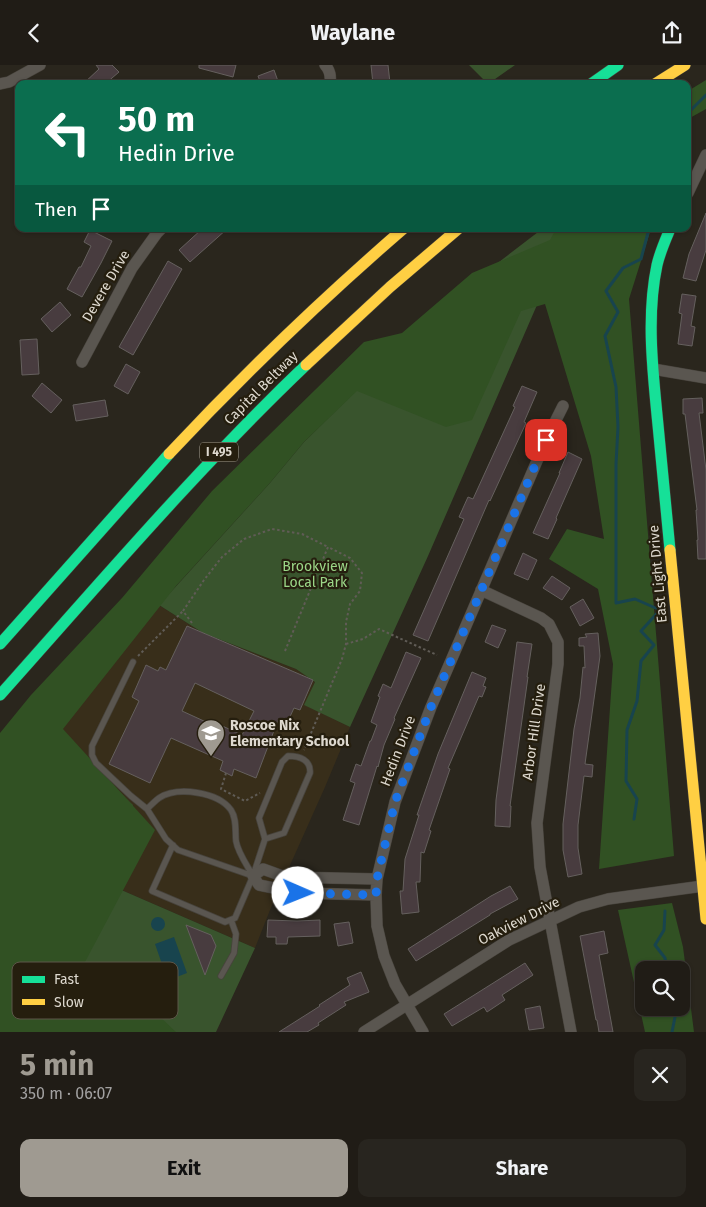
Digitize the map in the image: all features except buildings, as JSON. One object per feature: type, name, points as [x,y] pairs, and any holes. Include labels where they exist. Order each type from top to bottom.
[{"type":"main road","points":[[597,80],[618,65]]},
{"type":"main road","points":[[661,80],[685,65]]},
{"type":"main road","name":"Capital Beltway","points":[[0,645],[136,490],[218,402],[320,302],[400,232]]},
{"type":"main road","name":"Capital Beltway","points":[[0,695],[157,519],[285,384],[392,285],[454,232]]},
{"type":"main road","name":"East Light Drive","points":[[668,232],[663,243],[653,282],[651,309],[653,369],[706,919]]},
{"type":"street","points":[[0,84],[9,82],[40,65]]},
{"type":"street","points":[[325,65],[328,68],[331,80]]},
{"type":"street","points":[[691,187],[706,155]]},
{"type":"street","name":"Devere Drive","points":[[82,362],[132,268],[158,232]]},
{"type":"street","points":[[653,369],[706,377]]},
{"type":"street","name":"Hedin Drive","points":[[422,1032],[395,984],[384,956],[377,926],[377,879],[395,802],[431,707],[546,440],[563,406]]},
{"type":"street","name":"Arbor Hill Drive","points":[[481,590],[541,618],[549,625],[558,642],[558,664],[537,823],[540,867],[550,920]]},
{"type":"street","points":[[376,895],[298,893],[259,885],[253,876],[262,869],[285,877],[377,879]]},
{"type":"street","name":"Oakview Drive","points":[[364,1032],[509,940],[579,907],[608,899],[704,886]]},
{"type":"street","points":[[550,920],[571,1032]]},
{"type":"lane","points":[[133,662],[92,746],[92,755],[96,763],[131,796],[148,809],[166,839],[178,850],[253,876]]},
{"type":"lane","points":[[173,845],[152,891],[225,922],[235,919],[253,876],[265,839],[259,818],[282,762],[288,756],[295,756],[308,761],[310,773],[284,833],[265,839]]},
{"type":"lane","points":[[148,809],[160,798],[170,794],[185,792],[200,793],[223,803],[232,811],[236,825],[236,841],[240,853],[253,876]]},
{"type":"lane","points":[[296,877],[298,893]]},
{"type":"lane","points":[[221,976],[234,953],[236,934],[231,920]]},
{"type":"path","points":[[133,662],[183,611],[222,557],[244,539],[272,529],[302,533],[350,558],[362,573],[360,591],[350,604],[346,622],[346,645],[342,659],[304,751]]},
{"type":"path","points":[[284,651],[328,547]]},
{"type":"path","points":[[183,611],[192,623]]},
{"type":"path","points":[[346,645],[364,639],[379,629],[437,655]]},
{"type":"path","points":[[226,773],[221,789],[245,801],[261,793]]},
{"type":"shaded area","name":"Roscoe Nix Elementary School","points":[[159,605],[203,633],[296,669],[315,682],[305,705],[350,727],[255,948],[103,882],[53,727]]},
{"type":"green space","points":[[469,65],[515,65],[494,80],[484,80]]},
{"type":"green space","points":[[706,80],[706,109],[691,117],[691,89]]},
{"type":"green space","name":"Brookview Local Park","points":[[538,232],[569,232],[428,556],[350,727],[304,705],[315,682],[296,669],[203,633],[159,605],[269,484],[304,442],[357,390],[486,272]]},
{"type":"green space","points":[[554,232],[650,232],[629,299],[674,856],[599,869],[613,664],[598,589],[549,559],[567,529],[604,539],[591,456],[545,304],[521,311],[472,420],[446,427],[357,391],[304,442],[269,484],[176,586],[63,729],[155,830],[85,962],[12,962],[12,1019],[162,1019],[176,1032],[0,1032],[0,733],[31,695],[122,598],[212,491],[364,342],[402,333],[472,273],[550,240]]},
{"type":"green space","points":[[53,727],[133,805],[63,962],[12,962]]},
{"type":"green space","points":[[103,882],[255,948],[216,1032],[0,1032],[12,963],[12,1019],[178,1019],[178,962],[63,962]]},
{"type":"green space","points":[[672,903],[685,961],[635,961],[635,987],[618,910]]},
{"type":"green space","points":[[690,1001],[694,1032],[645,1032],[641,1016],[690,1016]]},
{"type":"water","points":[[158,917],[163,919],[165,924],[163,929],[158,931],[153,929],[151,924],[153,919]]},
{"type":"water","points":[[174,937],[187,973],[178,976],[178,962],[161,962],[155,944]]},
{"type":"waterway","points":[[691,110],[706,95]]},
{"type":"waterway","points":[[634,819],[637,799],[626,781],[627,730],[637,701],[641,661],[654,645],[641,631],[660,610],[635,599],[616,603],[616,464],[618,427],[616,387],[605,336],[618,312],[606,291],[623,268],[641,259],[648,232]]},
{"type":"waterway","points":[[665,911],[664,930],[655,945],[666,961]]},
{"type":"waterway","points":[[672,1032],[675,1016]]},
{"type":"traffic: fast","points":[[597,80],[618,65]]},
{"type":"traffic: fast","points":[[669,232],[657,265],[652,305],[651,345],[670,550]]},
{"type":"traffic: fast","points":[[0,695],[226,445],[306,365]]},
{"type":"traffic: fast","points":[[0,644],[169,454]]},
{"type":"traffic: slow","points":[[661,80],[685,65]]},
{"type":"traffic: slow","points":[[169,454],[283,339],[400,232]]},
{"type":"traffic: slow","points":[[306,365],[390,287],[454,232]]},
{"type":"traffic: slow","points":[[670,550],[706,919]]},
{"type":"place","name":"Roscoe Nix Elementary School","points":[[211,757]]},
{"type":"route","points":[[298,893],[376,895],[377,879],[395,802],[431,707],[546,440]]}]
